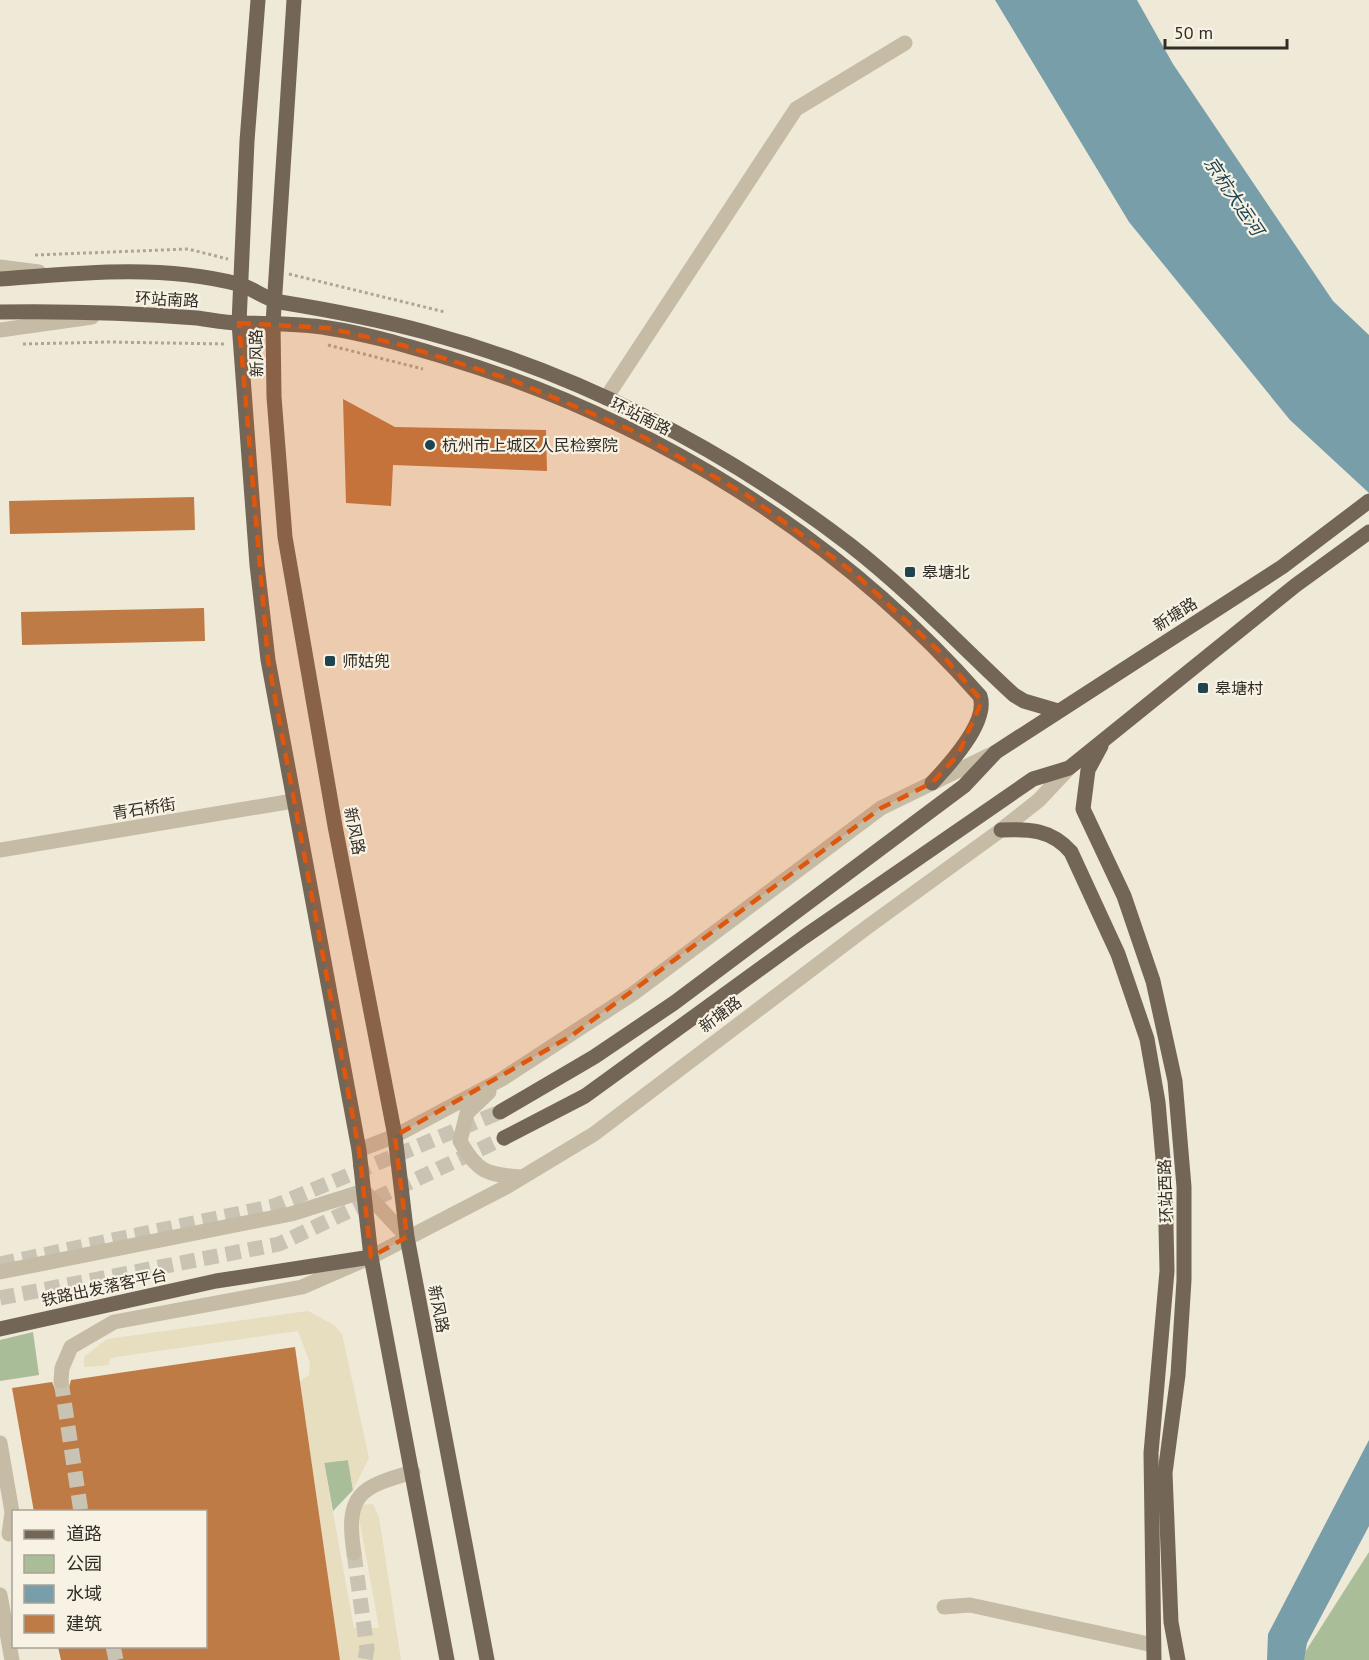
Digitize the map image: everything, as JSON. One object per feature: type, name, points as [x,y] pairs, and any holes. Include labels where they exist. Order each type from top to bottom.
[{"type":"main road","name":"新风路","points":[[258,0],[247,141],[239,323],[257,565],[268,660],[359,1150],[371,1257],[447,1660]]},
{"type":"main road","name":"新风路","points":[[294,0],[273,323],[274,397],[285,537],[335,826],[395,1136],[407,1237],[487,1660]]},
{"type":"main road","name":"环站南路","points":[[0,279],[99,272],[183,275],[240,284],[275,301],[347,313],[425,332],[533,367],[606,398],[695,444],[790,501],[852,547],[920,603],[1014,695],[1024,701],[1058,711]]},
{"type":"main road","name":"环站南路","points":[[0,312],[111,314],[328,328],[388,341],[494,373],[631,430],[747,495],[822,548],[885,599],[938,650],[980,696],[982,701],[979,712],[967,740],[958,755],[932,783]]},
{"type":"main road","name":"新塘路","points":[[500,1112],[594,1057],[674,1004],[964,786],[996,752],[1282,567],[1369,501]]},
{"type":"main road","name":"新塘路","points":[[504,1138],[585,1096],[804,937],[1033,779],[1069,768],[1296,585],[1369,532]]},
{"type":"main road","name":"环站西路","points":[[1104,740],[1088,770],[1083,809],[1124,896],[1153,981],[1175,1082],[1185,1187],[1184,1280],[1178,1375],[1165,1473],[1171,1622],[1178,1660]]},
{"type":"main road","name":"环站西路","points":[[1001,830],[1030,829],[1048,834],[1061,841],[1071,852],[1118,954],[1147,1039],[1158,1102],[1165,1182],[1167,1271],[1151,1453],[1154,1652]]},
{"type":"main road","name":"铁路出发落客平台","points":[[0,1329],[216,1281],[371,1257]]},
{"type":"street","points":[[606,398],[796,109],[906,43]]},
{"type":"street","name":"环站南路","points":[[0,267],[32,272],[99,272]]},
{"type":"street","name":"环站南路","points":[[0,330],[111,314]]},
{"type":"street","name":"新塘路","points":[[359,1150],[395,1136],[502,1080],[634,993],[881,808],[996,752]]},
{"type":"street","name":"新塘路","points":[[61,1381],[62,1368],[71,1347],[114,1322],[302,1287],[371,1257],[522,1177],[594,1134],[866,928],[1001,830],[1039,800],[1069,768]]},
{"type":"street","name":"青石桥街","points":[[0,850],[293,801]]},
{"type":"street","points":[[502,1080],[467,1113],[460,1141],[473,1164],[499,1176],[522,1177]]},
{"type":"street","points":[[0,1272],[291,1214],[364,1191],[407,1237]]},
{"type":"street","points":[[0,1443],[12,1512],[7,1536]]},
{"type":"street","points":[[354,1553],[350,1526],[353,1507],[360,1496],[376,1482],[413,1472]]},
{"type":"street","points":[[0,1595],[12,1660]]},
{"type":"street","points":[[944,1607],[970,1605],[1154,1652]]},
{"type":"path","points":[[22,344],[109,342],[241,344]]},
{"type":"path","points":[[322,344],[423,369]]},
{"type":"highlighted area","points":[[239,323],[328,328],[402,345],[512,380],[631,430],[747,495],[853,572],[938,650],[982,701],[958,755],[932,783],[881,808],[571,1036],[395,1136],[407,1237],[371,1257],[359,1150],[268,660]]},
{"type":"green space","points":[[33,1332],[39,1375],[0,1381],[0,1340]]},
{"type":"green space","points":[[348,1460],[353,1490],[333,1511],[324,1462]]},
{"type":"green space","points":[[1369,1552],[1369,1660],[1300,1660]]},
{"type":"shaded area","points":[[308,1311],[334,1325],[342,1334],[369,1458],[353,1490],[348,1460],[324,1463],[354,1628],[379,1628],[358,1512],[364,1505],[373,1504],[379,1517],[401,1660],[340,1660],[300,1381],[309,1375],[310,1363],[298,1331],[116,1357],[110,1359],[109,1365],[84,1367],[84,1357],[107,1339]]},
{"type":"water","name":"京杭大运河","points":[[995,0],[1137,0],[1173,64],[1333,301],[1369,335],[1369,493],[1290,420],[1129,222]]},
{"type":"water","points":[[1369,1440],[1369,1526],[1307,1643],[1304,1660],[1267,1660],[1268,1634]]},
{"type":"building","points":[[343,399],[395,427],[546,430],[547,471],[393,465],[391,506],[346,503]]},
{"type":"building","points":[[194,497],[195,530],[10,534],[9,501]]},
{"type":"building","points":[[204,608],[205,641],[22,645],[21,612]]},
{"type":"building","points":[[295,1347],[340,1660],[61,1660],[58,1648],[207,1648],[207,1510],[34,1510],[12,1388],[52,1382],[55,1389],[61,1391],[69,1387],[71,1380]]},
{"type":"tunnel","points":[[0,1264],[274,1206],[500,1112]]},
{"type":"tunnel","points":[[0,1298],[279,1244],[504,1138]]},
{"type":"tunnel","points":[[61,1381],[81,1510]]},
{"type":"tunnel","points":[[354,1553],[367,1649],[365,1660]]},
{"type":"tunnel","points":[[113,1648],[116,1660]]},
{"type":"place","name":"杭州市上城区人民检察院","points":[[430,445]]},
{"type":"place","name":"皋塘北","points":[[910,572]]},
{"type":"place","name":"师姑兜","points":[[330,661]]},
{"type":"place","name":"皋塘村","points":[[1203,688]]}]
